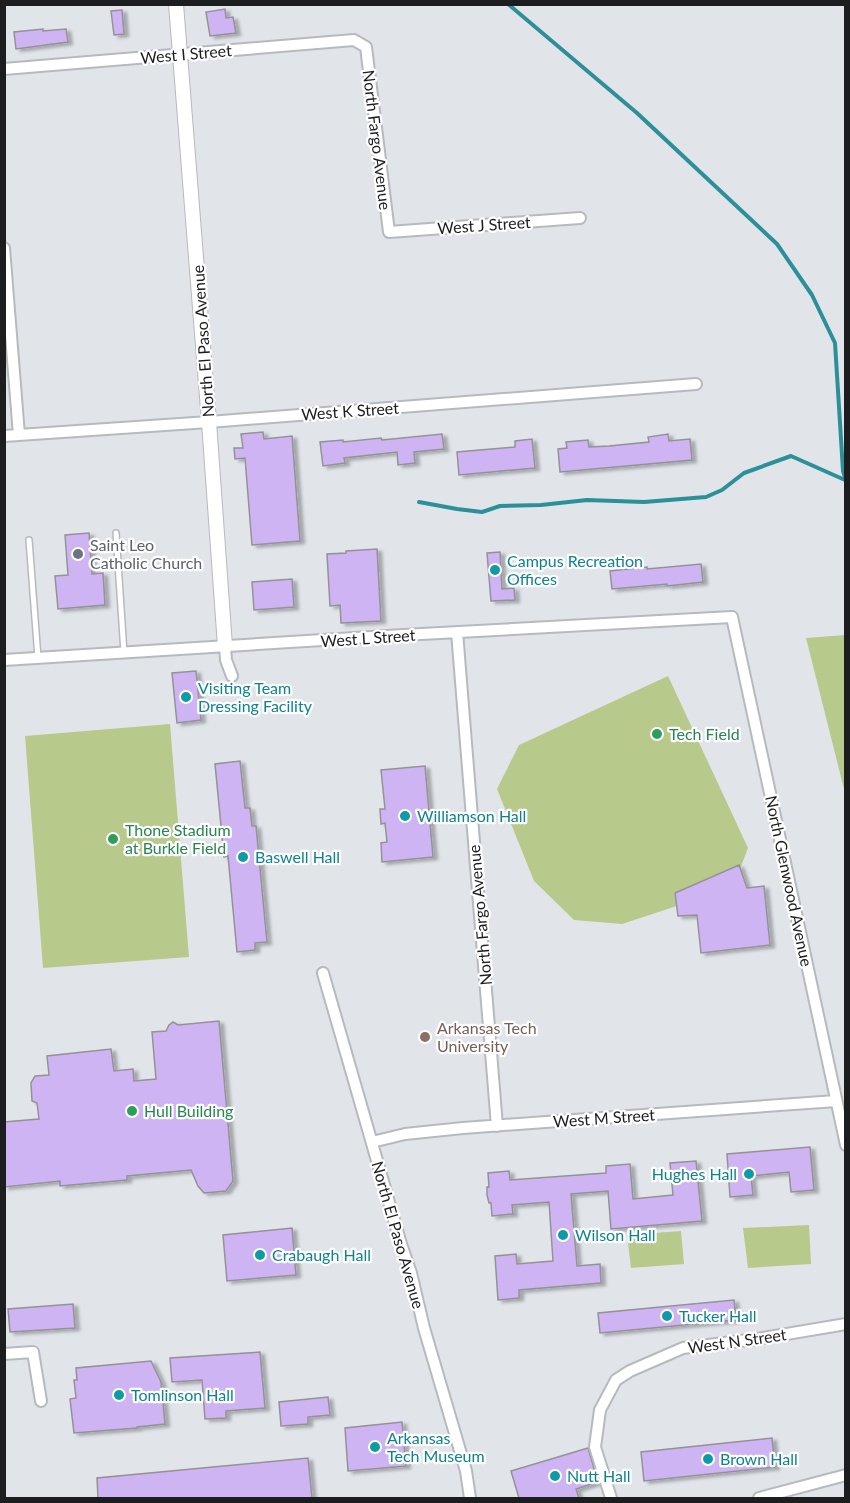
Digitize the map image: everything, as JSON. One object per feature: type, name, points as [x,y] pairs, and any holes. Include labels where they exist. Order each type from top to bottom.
[{"type":"street","name":"North El Paso Avenue","points":[[176,4],[226,660],[232,676]]},
{"type":"street","name":"West I Street","points":[[4,69],[354,40],[366,47]]},
{"type":"street","name":"North Fargo Avenue","points":[[366,47],[389,232]]},
{"type":"street","name":"West J Street","points":[[389,232],[580,218]]},
{"type":"street","points":[[4,248],[19,435]]},
{"type":"street","name":"West K Street","points":[[4,436],[696,384]]},
{"type":"street","name":"West L Street","points":[[4,660],[732,617]]},
{"type":"street","name":"North Glenwood Avenue","points":[[732,617],[846,1145]]},
{"type":"street","name":"North Fargo Avenue","points":[[457,632],[497,1126]]},
{"type":"street","name":"North El Paso Avenue","points":[[323,973],[400,1244],[411,1273],[424,1328],[466,1471],[470,1498]]},
{"type":"street","name":"West M Street","points":[[372,1142],[405,1134],[836,1101]]},
{"type":"street","name":"West N Street","points":[[611,1498],[595,1447],[600,1410],[616,1380],[630,1371],[683,1348],[757,1339],[846,1324]]},
{"type":"street","points":[[4,1354],[33,1352],[41,1401]]},
{"type":"street","points":[[759,1498],[846,1474]]},
{"type":"lane","points":[[116,533],[124,652]]},
{"type":"lane","points":[[29,540],[38,658]]},
{"type":"green space","points":[[846,635],[845,793],[806,638]]},
{"type":"green space","points":[[668,676],[748,848],[740,869],[689,902],[622,924],[574,920],[534,881],[497,789],[519,745]]},
{"type":"green space","points":[[170,724],[189,957],[43,968],[25,736]]},
{"type":"green space","points":[[809,1225],[811,1264],[748,1268],[743,1228]]},
{"type":"green space","points":[[681,1231],[684,1264],[631,1268],[627,1235]]},
{"type":"building","points":[[225,9],[226,18],[233,17],[236,33],[210,36],[206,12]]},
{"type":"building","points":[[122,10],[124,34],[114,35],[111,11]]},
{"type":"building","points":[[43,29],[43,31],[66,29],[68,42],[16,49],[14,32]]},
{"type":"building","points":[[263,432],[264,439],[292,436],[300,541],[252,545],[245,458],[235,459],[234,448],[243,448],[241,434]]},
{"type":"building","points":[[442,434],[444,449],[414,452],[415,463],[398,465],[397,452],[344,458],[345,463],[323,466],[320,442],[381,438],[382,440]]},
{"type":"building","points":[[668,434],[669,441],[690,439],[692,460],[560,472],[558,449],[567,448],[566,442],[588,440],[589,447],[609,446],[649,442],[648,437]]},
{"type":"building","points":[[532,439],[535,468],[459,475],[457,452],[515,447],[515,441]]},
{"type":"building","name":"Saint Leo Catholic Church","points":[[89,533],[92,574],[103,573],[105,605],[58,609],[55,576],[68,575],[65,535]]},
{"type":"building","points":[[377,549],[381,621],[341,623],[340,605],[330,606],[327,554]]},
{"type":"building","name":"Campus Recreation Offices","points":[[500,552],[502,589],[514,588],[515,600],[491,601],[487,553]]},
{"type":"building","points":[[701,564],[703,582],[612,589],[610,571]]},
{"type":"building","points":[[292,579],[294,607],[254,610],[252,582]]},
{"type":"building","name":"Visiting Team Dressing Facility","points":[[196,671],[201,720],[177,723],[172,673]]},
{"type":"building","name":"Baswell Hall","points":[[240,761],[245,808],[250,808],[252,826],[256,826],[267,942],[255,943],[255,950],[237,952],[228,856],[224,857],[215,764]]},
{"type":"building","name":"Williamson Hall","points":[[425,766],[433,857],[382,862],[381,843],[387,842],[385,823],[381,824],[380,809],[385,809],[381,770]]},
{"type":"building","points":[[739,865],[747,888],[764,886],[770,945],[701,953],[697,915],[678,916],[675,893]]},
{"type":"building","name":"Hull Building","points":[[219,1021],[233,1181],[226,1191],[204,1193],[191,1170],[127,1176],[127,1180],[60,1186],[60,1181],[4,1187],[4,1122],[39,1119],[37,1103],[32,1101],[31,1083],[35,1076],[49,1075],[47,1056],[111,1049],[114,1071],[133,1069],[134,1081],[156,1079],[152,1032],[166,1031],[173,1022],[178,1025]]},
{"type":"building","name":"Hughes Hall","points":[[810,1147],[814,1190],[791,1192],[789,1172],[751,1176],[753,1195],[730,1197],[727,1154]]},
{"type":"building","name":"Wilson Hall","points":[[696,1161],[702,1221],[611,1229],[608,1191],[571,1194],[577,1266],[600,1264],[601,1283],[519,1290],[519,1298],[498,1300],[495,1256],[516,1254],[517,1264],[553,1261],[549,1202],[512,1205],[513,1214],[492,1216],[491,1203],[487,1195],[488,1173],[509,1171],[510,1180],[606,1173],[606,1166],[630,1164],[633,1199],[673,1195],[670,1163]]},
{"type":"building","name":"Crabaugh Hall","points":[[292,1228],[296,1275],[227,1281],[223,1235]]},
{"type":"building","name":"Tucker Hall","points":[[734,1300],[736,1320],[600,1333],[598,1313]]},
{"type":"building","points":[[73,1304],[75,1328],[10,1332],[8,1309]]},
{"type":"building","points":[[260,1352],[265,1408],[226,1411],[226,1418],[205,1419],[202,1380],[172,1382],[170,1358]]},
{"type":"building","name":"Tomlinson Hall","points":[[151,1361],[161,1382],[165,1424],[74,1433],[70,1399],[76,1398],[74,1380],[77,1380],[76,1368]]},
{"type":"building","points":[[328,1397],[330,1415],[308,1417],[308,1424],[281,1426],[279,1402]]},
{"type":"building","name":"Arkansas Tech Museum","points":[[402,1422],[406,1466],[348,1471],[345,1428]]},
{"type":"building","name":"Brown Hall","points":[[772,1438],[775,1467],[644,1481],[641,1452]]},
{"type":"building","name":"Nutt Hall","points":[[588,1448],[598,1482],[576,1489],[579,1498],[519,1498],[511,1471]]},
{"type":"building","points":[[308,1458],[312,1498],[98,1498],[97,1478]]},
{"type":"waterway","points":[[508,4],[637,113],[777,244],[812,295],[835,343],[843,471],[846,481]]},
{"type":"waterway","points":[[419,502],[482,512],[500,506],[541,505],[587,500],[644,502],[706,497],[722,490],[744,473],[791,456],[845,480]]},
{"type":"place","name":"Saint Leo Catholic Church","points":[[78,554]]},
{"type":"place","name":"Campus Recreation Offices","points":[[495,570]]},
{"type":"place","name":"Visiting Team Dressing Facility","points":[[186,697]]},
{"type":"place","name":"Tech Field","points":[[657,734]]},
{"type":"place","name":"Williamson Hall","points":[[405,816]]},
{"type":"place","name":"Thone Stadium at Burkle Field","points":[[113,839]]},
{"type":"place","name":"Baswell Hall","points":[[243,857]]},
{"type":"place","name":"Arkansas Tech University","points":[[425,1037]]},
{"type":"place","name":"Hull Building","points":[[132,1111]]},
{"type":"place","name":"Hughes Hall","points":[[749,1174]]},
{"type":"place","name":"Wilson Hall","points":[[563,1235]]},
{"type":"place","name":"Crabaugh Hall","points":[[260,1255]]},
{"type":"place","name":"Tucker Hall","points":[[667,1316]]},
{"type":"place","name":"Tomlinson Hall","points":[[119,1395]]},
{"type":"place","name":"Arkansas Tech Museum","points":[[375,1447]]},
{"type":"place","name":"Brown Hall","points":[[708,1459]]},
{"type":"place","name":"Nutt Hall","points":[[555,1476]]}]
